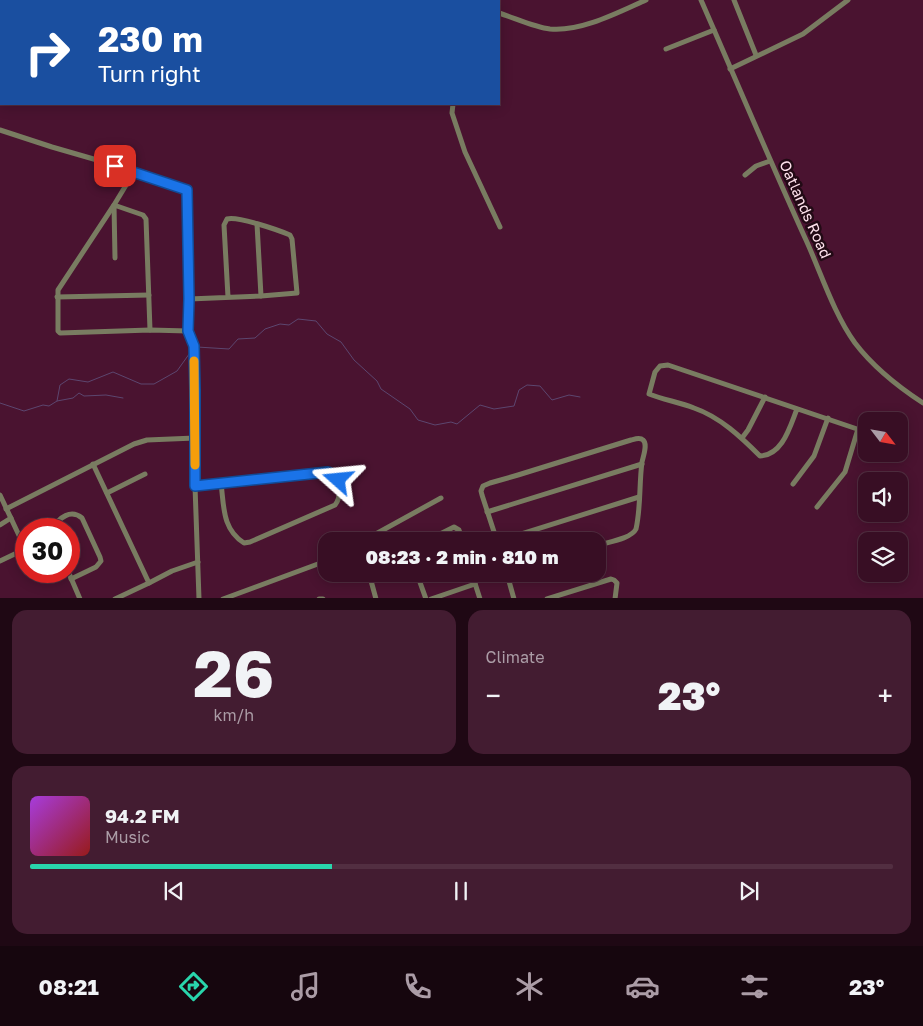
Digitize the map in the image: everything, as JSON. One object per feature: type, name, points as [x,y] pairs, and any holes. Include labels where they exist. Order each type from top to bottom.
[{"type":"street","points":[[500,13],[553,30],[596,22],[646,0]]},
{"type":"street","name":"Oatlands Road","points":[[701,0],[836,308],[854,342],[888,379],[923,403]]},
{"type":"street","points":[[734,0],[756,55]]},
{"type":"street","points":[[730,69],[803,34],[848,0]]},
{"type":"street","points":[[666,49],[714,30]]},
{"type":"street","points":[[453,105],[452,114],[466,152],[500,227]]},
{"type":"street","points":[[0,130],[187,190],[188,331],[194,346],[195,486],[199,598]]},
{"type":"street","points":[[745,175],[756,166],[770,160]]},
{"type":"street","points":[[134,172],[60,287],[57,297],[59,332],[188,331]]},
{"type":"street","points":[[114,205],[115,258]]},
{"type":"street","points":[[114,205],[143,215],[146,219],[150,330]]},
{"type":"street","points":[[189,299],[261,296],[297,293],[292,238],[290,235],[243,220],[227,219],[224,223],[228,297]]},
{"type":"street","points":[[257,224],[261,296]]},
{"type":"street","points":[[57,297],[149,295]]},
{"type":"street","points":[[798,409],[782,443],[767,456],[760,456],[742,438],[697,408],[649,394],[655,372],[660,366],[668,365],[858,429],[845,472],[817,507]]},
{"type":"street","points":[[742,438],[765,397]]},
{"type":"street","points":[[793,484],[814,456],[828,418]]},
{"type":"street","points":[[6,509],[141,441],[195,438]]},
{"type":"street","points":[[495,532],[481,491],[483,486],[636,439],[642,439],[645,442],[637,524],[634,532],[629,536],[606,543]]},
{"type":"street","points":[[93,464],[149,584]]},
{"type":"street","points":[[487,512],[642,464]]},
{"type":"street","points":[[195,486],[221,483],[328,472],[335,475],[338,480],[339,492],[335,504],[244,543],[230,530],[226,523],[221,483]]},
{"type":"street","points":[[107,493],[144,474]]},
{"type":"street","points":[[0,495],[24,546],[21,551],[0,561]]},
{"type":"street","points":[[527,532],[639,497]]},
{"type":"street","points":[[379,532],[441,498]]},
{"type":"street","points":[[62,518],[78,514],[82,518],[100,557],[101,561],[96,567],[80,575]]},
{"type":"street","points":[[0,525],[11,518]]},
{"type":"street","points":[[444,532],[454,527],[461,532]]},
{"type":"street","points":[[115,598],[149,584],[172,571],[198,562]]},
{"type":"street","points":[[223,598],[318,564]]},
{"type":"street","points":[[547,598],[611,579],[616,583],[616,598]]},
{"type":"street","points":[[371,582],[376,598]]},
{"type":"street","points":[[420,582],[426,598]]},
{"type":"street","points":[[509,582],[514,598]]},
{"type":"street","points":[[73,583],[80,598]]},
{"type":"street","points":[[431,598],[475,584],[480,598]]},
{"type":"waterway","points":[[197,347],[229,349],[238,339],[255,338],[265,329],[280,324],[289,325],[298,319],[316,321],[327,334],[341,342],[354,360],[377,381],[381,389],[410,409],[418,420],[435,425],[451,422],[457,424],[480,405],[494,409],[514,406],[519,390],[527,385],[540,386],[552,400],[569,395],[580,397]]},
{"type":"waterway","points":[[57,401],[60,385],[69,379],[88,382],[113,372],[141,384],[154,384],[177,371],[192,350]]},
{"type":"waterway","points":[[0,403],[24,411],[43,405],[49,406],[57,401],[73,398],[79,393],[84,396],[106,395],[123,398]]},
{"type":"slow traffic","points":[[194,361],[195,465]]},
{"type":"route","points":[[115,166],[187,190],[188,331],[194,346],[195,486],[328,472],[332,472],[338,480]]}]
